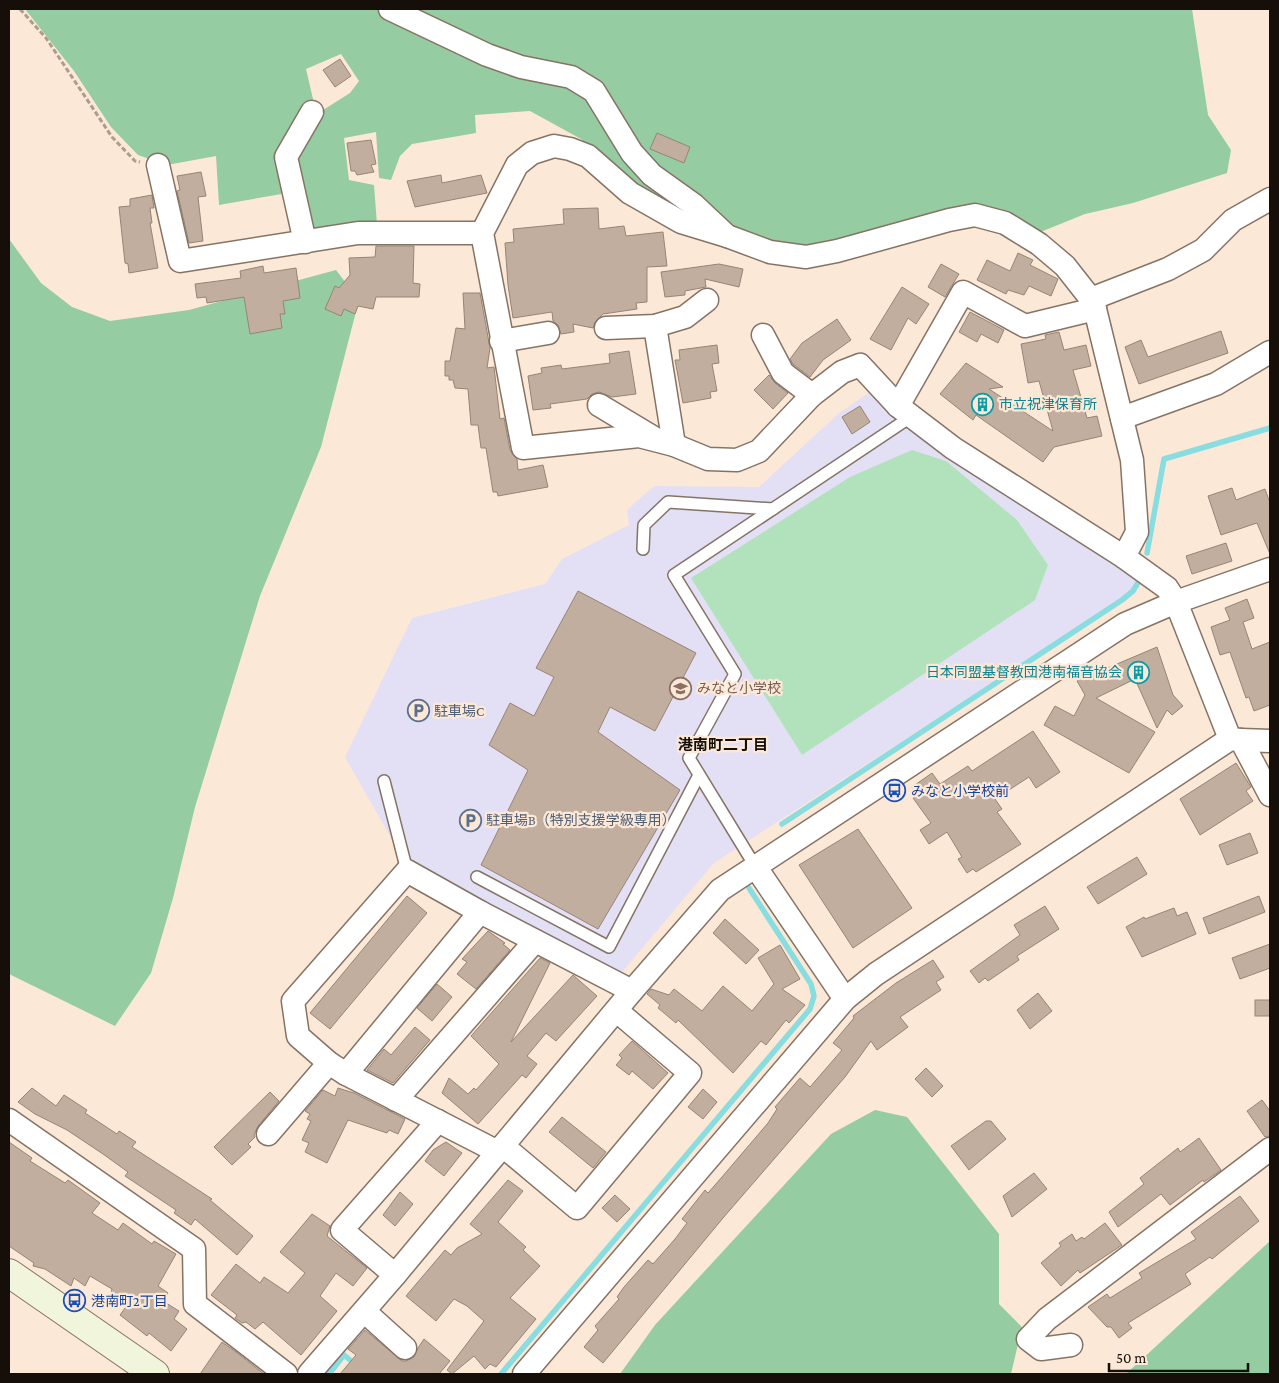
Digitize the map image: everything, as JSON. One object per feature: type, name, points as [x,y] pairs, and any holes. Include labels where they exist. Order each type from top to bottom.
[{"type":"main road","points":[[9,1273],[155,1374]]},
{"type":"street","points":[[390,9],[487,55],[521,67],[571,77],[594,91],[632,152],[646,167],[694,205],[727,236]]},
{"type":"street","points":[[305,242],[286,157],[312,112]]},
{"type":"street","points":[[1124,557],[1137,532],[1132,460],[1093,304],[1065,266],[1039,244],[1005,223],[975,215],[949,220],[837,251],[806,257],[770,252],[681,222],[630,194],[588,156],[570,149],[554,146],[532,152],[516,165],[482,233],[523,448],[639,436],[666,443],[708,459],[737,460],[759,451],[812,395],[842,372],[860,365],[905,411],[953,448],[1124,557],[1167,588],[1176,602],[1236,740],[1270,795]]},
{"type":"street","points":[[158,165],[180,262],[358,233],[482,233]]},
{"type":"street","points":[[905,411],[964,292],[1025,326],[1093,304],[1168,269],[1203,250],[1233,220],[1270,200]]},
{"type":"street","points":[[606,328],[655,326],[686,317],[707,300]]},
{"type":"street","points":[[655,326],[666,443]]},
{"type":"street","points":[[502,341],[548,332]]},
{"type":"street","points":[[763,335],[783,373],[812,395]]},
{"type":"street","points":[[1122,418],[1216,384],[1270,352]]},
{"type":"street","points":[[599,405],[666,443]]},
{"type":"street","points":[[309,1374],[395,1275],[632,991],[720,890],[1125,624],[1176,602],[1270,569]]},
{"type":"street","points":[[524,1374],[845,999],[876,974],[1236,740],[1270,741]]},
{"type":"street","points":[[755,866],[845,999]]},
{"type":"street","points":[[617,1011],[690,1073],[577,1208],[501,1149],[438,1121],[338,1069],[298,1036],[293,1002],[407,871],[480,912],[632,991]]},
{"type":"street","points":[[268,1134],[338,1069],[480,912]]},
{"type":"street","points":[[396,1100],[535,941]]},
{"type":"street","points":[[9,1120],[194,1250],[195,1304],[286,1374]]},
{"type":"street","points":[[395,1275],[342,1230],[438,1121]]},
{"type":"street","points":[[1071,1345],[1041,1349],[1028,1339],[1047,1319],[1270,1149]]},
{"type":"street","points":[[364,1311],[405,1348]]},
{"type":"lane","points":[[755,866],[689,758],[735,674],[674,575],[774,509],[905,411]]},
{"type":"lane","points":[[643,549],[644,525],[668,502],[774,509]]},
{"type":"lane","points":[[478,876],[609,947],[699,775]]},
{"type":"lane","points":[[384,781],[407,871]]},
{"type":"path","points":[[20,9],[46,38],[112,137],[135,161],[158,165]]},
{"type":"shaded area","name":"みなと小学校","points":[[871,391],[921,439],[1136,579],[1132,589],[1107,608],[714,863],[622,972],[407,866],[345,757],[412,618],[545,584],[562,559],[629,525],[627,510],[654,486],[759,487],[838,414]]},
{"type":"green space","points":[[25,9],[1192,9],[1208,115],[1231,150],[1227,173],[1133,203],[1085,214],[1038,233],[992,213],[806,253],[738,234],[633,190],[581,139],[530,111],[475,115],[476,133],[412,144],[400,156],[391,180],[379,178],[376,132],[344,138],[349,180],[374,185],[377,225],[308,236],[291,161],[320,112],[350,93],[359,81],[341,54],[306,69],[313,99],[281,154],[287,193],[219,205],[216,156],[167,165],[138,155],[111,127],[74,71]]},
{"type":"green space","points":[[9,239],[41,283],[72,307],[110,321],[189,310],[336,270],[359,300],[321,447],[260,596],[195,807],[173,898],[151,973],[115,1026],[9,974]]},
{"type":"green space","points":[[912,450],[946,461],[1017,520],[1048,565],[1035,600],[802,755],[691,578],[850,477]]},
{"type":"green space","points":[[875,1110],[907,1117],[999,1234],[999,1304],[1022,1327],[1011,1374],[620,1374],[655,1325],[831,1134]]},
{"type":"green space","points":[[1270,1241],[1270,1374],[1126,1374]]},
{"type":"building","points":[[340,59],[351,76],[335,87],[323,70]]},
{"type":"building","points":[[657,133],[690,147],[684,163],[650,149]]},
{"type":"building","points":[[371,140],[376,164],[371,165],[374,172],[357,175],[355,171],[351,171],[347,143]]},
{"type":"building","points":[[201,172],[206,196],[198,197],[203,241],[189,243],[177,191],[180,190],[177,176]]},
{"type":"building","points":[[441,175],[442,183],[481,175],[487,193],[415,207],[407,181]]},
{"type":"building","points":[[152,195],[154,208],[150,208],[152,223],[150,223],[158,268],[129,273],[128,264],[125,263],[119,207],[130,206],[130,199]]},
{"type":"building","points":[[598,208],[599,229],[624,226],[626,236],[663,232],[667,266],[647,267],[647,302],[636,303],[637,309],[603,314],[595,322],[593,328],[573,324],[574,332],[561,334],[558,325],[553,321],[552,312],[513,318],[505,243],[514,242],[513,229],[564,224],[563,209]]},
{"type":"building","points":[[376,246],[414,246],[413,283],[420,284],[419,297],[376,297],[373,309],[358,306],[355,314],[344,309],[341,316],[325,309],[335,286],[339,288],[350,275],[349,258],[375,257]]},
{"type":"building","points":[[1018,253],[1033,260],[1030,265],[1058,279],[1051,296],[1029,286],[1024,295],[1008,290],[1006,294],[977,280],[987,260],[1010,271]]},
{"type":"building","points":[[719,264],[743,269],[739,287],[705,279],[706,287],[685,291],[685,295],[665,297],[661,272]]},
{"type":"building","points":[[941,264],[959,274],[945,297],[928,287]]},
{"type":"building","points":[[263,266],[264,273],[296,268],[300,298],[283,301],[285,314],[280,314],[282,328],[250,334],[244,297],[207,303],[206,297],[197,298],[195,284],[241,278],[240,271]]},
{"type":"building","points":[[902,287],[929,304],[916,324],[908,318],[891,350],[870,339]]},
{"type":"building","points":[[463,293],[480,293],[490,348],[487,368],[494,367],[500,419],[504,418],[510,450],[517,459],[518,470],[543,465],[548,487],[498,496],[497,492],[493,492],[486,448],[481,448],[478,425],[471,425],[468,389],[455,388],[453,380],[449,380],[449,376],[445,376],[445,361],[450,361],[456,328],[465,329]]},
{"type":"building","points":[[970,312],[1004,330],[998,343],[981,334],[977,342],[959,332]]},
{"type":"building","points":[[837,319],[851,340],[823,360],[810,377],[793,364],[790,359],[802,343]]},
{"type":"building","points":[[1221,331],[1228,353],[1139,384],[1125,347],[1141,340],[1148,357]]},
{"type":"building","points":[[1059,332],[1064,350],[1086,345],[1091,366],[1073,370],[1087,418],[1097,416],[1102,436],[1054,447],[1043,462],[976,415],[973,420],[940,394],[966,363],[1003,387],[989,389],[1053,431],[1039,381],[1028,383],[1021,344],[1046,339],[1045,335]]},
{"type":"building","points":[[717,345],[719,363],[712,364],[717,391],[710,392],[711,398],[683,403],[675,360],[680,360],[679,350]]},
{"type":"building","points":[[629,351],[636,394],[612,397],[599,392],[592,394],[587,399],[550,404],[551,408],[533,410],[528,376],[542,373],[541,368],[561,365],[562,369],[610,363],[609,354]]},
{"type":"building","points":[[769,375],[775,383],[788,393],[773,409],[754,390]]},
{"type":"building","points":[[860,406],[870,422],[852,434],[842,417]]},
{"type":"building","points":[[1232,488],[1236,500],[1265,489],[1270,503],[1270,554],[1257,523],[1221,535],[1208,496]]},
{"type":"building","points":[[1226,543],[1232,561],[1192,574],[1186,556]]},
{"type":"building","points":[[578,591],[696,653],[655,731],[610,707],[598,732],[680,790],[598,929],[481,865],[528,770],[489,745],[510,703],[534,716],[554,677],[536,668]]},
{"type":"building","points":[[1247,599],[1254,618],[1243,622],[1252,649],[1270,642],[1270,705],[1254,711],[1249,697],[1246,698],[1230,652],[1220,655],[1211,627],[1230,620],[1225,608]]},
{"type":"building","points":[[1157,647],[1173,695],[1183,706],[1172,715],[1167,710],[1157,728],[1135,679],[1096,698],[1155,732],[1129,773],[1044,725],[1055,706],[1074,716],[1085,695],[1077,681]]},
{"type":"building","points":[[1033,731],[1060,772],[1036,788],[1029,777],[995,799],[1002,809],[997,812],[1021,844],[976,872],[973,869],[967,873],[958,859],[962,857],[947,832],[929,844],[920,830],[931,823],[913,798],[918,795],[912,787],[932,773],[940,784],[968,766],[972,771]]},
{"type":"building","points":[[1236,763],[1251,787],[1246,791],[1253,801],[1200,835],[1180,799]]},
{"type":"building","points":[[858,829],[912,908],[853,948],[799,865]]},
{"type":"building","points":[[1250,833],[1258,853],[1227,865],[1219,845]]},
{"type":"building","points":[[1137,857],[1147,874],[1098,904],[1087,887]]},
{"type":"building","points":[[407,896],[427,913],[330,1029],[310,1013]]},
{"type":"building","points":[[1259,896],[1265,912],[1209,934],[1203,918]]},
{"type":"building","points":[[1045,906],[1059,929],[1017,956],[1019,960],[988,981],[985,978],[979,983],[970,971],[1020,935],[1014,925]]},
{"type":"building","points":[[1174,908],[1177,916],[1187,912],[1196,934],[1142,957],[1126,927],[1144,917],[1145,919]]},
{"type":"building","points":[[725,919],[759,950],[746,964],[713,933]]},
{"type":"building","points":[[488,931],[505,943],[503,944],[510,950],[476,989],[457,974],[467,962],[462,959]]},
{"type":"building","points":[[1270,944],[1270,968],[1240,979],[1232,958]]},
{"type":"building","points":[[780,945],[800,979],[782,989],[805,1005],[789,1023],[786,1020],[766,1045],[761,1041],[733,1073],[678,1020],[676,1023],[658,1008],[660,1005],[647,994],[651,989],[669,995],[674,989],[702,1011],[723,986],[752,1011],[774,984],[758,958]]},
{"type":"building","points":[[540,958],[550,963],[511,1042],[573,975],[597,996],[556,1041],[546,1033],[527,1056],[537,1064],[526,1078],[522,1075],[478,1124],[442,1093],[449,1078],[468,1094],[474,1088],[476,1090],[499,1064],[471,1036]]},
{"type":"building","points":[[933,960],[944,977],[936,982],[941,990],[900,1017],[908,1027],[877,1050],[871,1041],[845,1077],[723,1218],[603,1363],[584,1347],[598,1330],[595,1326],[619,1299],[617,1297],[624,1287],[648,1260],[653,1264],[675,1239],[687,1223],[682,1219],[705,1190],[708,1193],[768,1123],[777,1109],[775,1107],[800,1078],[810,1087],[842,1050],[833,1043],[854,1018],[853,1016],[896,983]]},
{"type":"building","points":[[437,984],[452,997],[432,1021],[417,1008]]},
{"type":"building","points":[[1038,993],[1052,1011],[1030,1029],[1017,1010]]},
{"type":"building","points":[[1255,1000],[1270,1000],[1270,1016],[1255,1016]]},
{"type":"building","points":[[415,1027],[430,1040],[393,1083],[367,1070],[384,1049],[391,1055]]},
{"type":"building","points":[[632,1041],[668,1073],[653,1089],[632,1071],[629,1075],[616,1065],[622,1058],[619,1055]]},
{"type":"building","points":[[926,1068],[943,1086],[932,1097],[915,1079]]},
{"type":"building","points":[[32,1088],[56,1106],[64,1095],[87,1110],[85,1113],[117,1134],[119,1131],[136,1142],[132,1147],[212,1199],[210,1200],[253,1236],[237,1255],[195,1219],[191,1225],[174,1213],[176,1210],[125,1176],[128,1172],[103,1154],[67,1130],[35,1114],[18,1102]]},
{"type":"building","points":[[338,1088],[354,1093],[405,1119],[398,1134],[389,1130],[387,1133],[348,1120],[327,1163],[305,1152],[309,1143],[302,1140],[311,1121],[307,1119],[310,1114],[305,1111],[323,1090],[335,1096]]},
{"type":"building","points":[[703,1089],[717,1102],[703,1119],[688,1107]]},
{"type":"building","points":[[270,1092],[279,1101],[258,1126],[255,1137],[248,1144],[251,1147],[232,1165],[214,1147]]},
{"type":"building","points":[[1262,1100],[1270,1111],[1270,1136],[1265,1137],[1247,1111]]},
{"type":"building","points":[[562,1117],[606,1152],[593,1168],[549,1132]]},
{"type":"building","points":[[986,1121],[991,1121],[1006,1139],[969,1170],[951,1146]]},
{"type":"building","points":[[1199,1138],[1221,1170],[1204,1182],[1203,1180],[1170,1205],[1161,1194],[1118,1227],[1109,1212],[1144,1184],[1140,1178],[1178,1148],[1180,1152]]},
{"type":"building","points":[[9,1142],[32,1158],[30,1161],[65,1183],[68,1180],[100,1203],[92,1213],[118,1230],[123,1223],[152,1244],[154,1241],[176,1254],[158,1286],[168,1293],[163,1301],[179,1311],[174,1319],[187,1329],[171,1351],[149,1333],[147,1336],[120,1315],[128,1304],[111,1293],[112,1289],[90,1276],[85,1286],[74,1278],[71,1286],[45,1269],[33,1266],[34,1263],[9,1246]]},
{"type":"building","points":[[446,1142],[462,1153],[444,1176],[425,1161],[433,1150]]},
{"type":"building","points":[[1034,1173],[1047,1189],[1012,1217],[1003,1196]]},
{"type":"building","points":[[508,1180],[523,1191],[498,1222],[526,1247],[523,1250],[540,1266],[510,1298],[536,1319],[496,1367],[490,1364],[485,1369],[474,1356],[452,1374],[447,1370],[484,1321],[467,1306],[454,1299],[436,1321],[406,1296],[445,1250],[451,1255],[457,1248],[482,1234],[470,1224]]},
{"type":"building","points":[[400,1192],[413,1204],[395,1226],[383,1215]]},
{"type":"building","points":[[615,1195],[630,1209],[617,1222],[602,1208]]},
{"type":"building","points":[[1240,1196],[1259,1221],[1212,1259],[1210,1257],[1185,1274],[1191,1284],[1128,1323],[1132,1328],[1119,1338],[1111,1327],[1107,1327],[1088,1307],[1107,1294],[1110,1298],[1142,1278],[1139,1273],[1196,1239],[1191,1232]]},
{"type":"building","points":[[312,1214],[330,1226],[327,1236],[367,1268],[353,1286],[336,1273],[320,1296],[337,1311],[301,1355],[263,1322],[255,1329],[246,1322],[242,1323],[235,1318],[237,1315],[211,1295],[236,1264],[260,1283],[264,1277],[288,1293],[305,1273],[280,1252]]},
{"type":"building","points":[[1105,1223],[1122,1245],[1080,1273],[1078,1270],[1061,1286],[1041,1263],[1061,1246],[1059,1243],[1072,1234],[1076,1241],[1082,1237],[1084,1239]]},
{"type":"building","points":[[365,1330],[402,1361],[414,1357],[424,1339],[450,1361],[439,1374],[340,1374],[356,1355],[348,1349]]},
{"type":"building","points":[[222,1342],[236,1352],[264,1374],[200,1374]]},
{"type":"waterway","points":[[1147,553],[1164,459],[1270,428]]},
{"type":"waterway","points":[[782,824],[1122,600],[1133,591],[1139,581]]},
{"type":"waterway","points":[[501,1374],[810,1009],[814,996],[811,984],[749,888]]},
{"type":"waterway","points":[[329,1374],[344,1355],[367,1374]]},
{"type":"place","name":"市立祝津保育所","points":[[983,404]]},
{"type":"place","name":"日本同盟基督教団港南福音協会","points":[[1138,672]]},
{"type":"place","name":"みなと小学校","points":[[681,688]]},
{"type":"place","name":"駐車場C","points":[[418,711]]},
{"type":"place","name":"みなと小学校前","points":[[895,791]]},
{"type":"place","name":"駐車場B（特別支援学級専用）","points":[[470,820]]},
{"type":"place","name":"港南町2丁目","points":[[75,1301]]},
{"type":"district","name":"港南町二丁目","points":[[723,745]]}]
